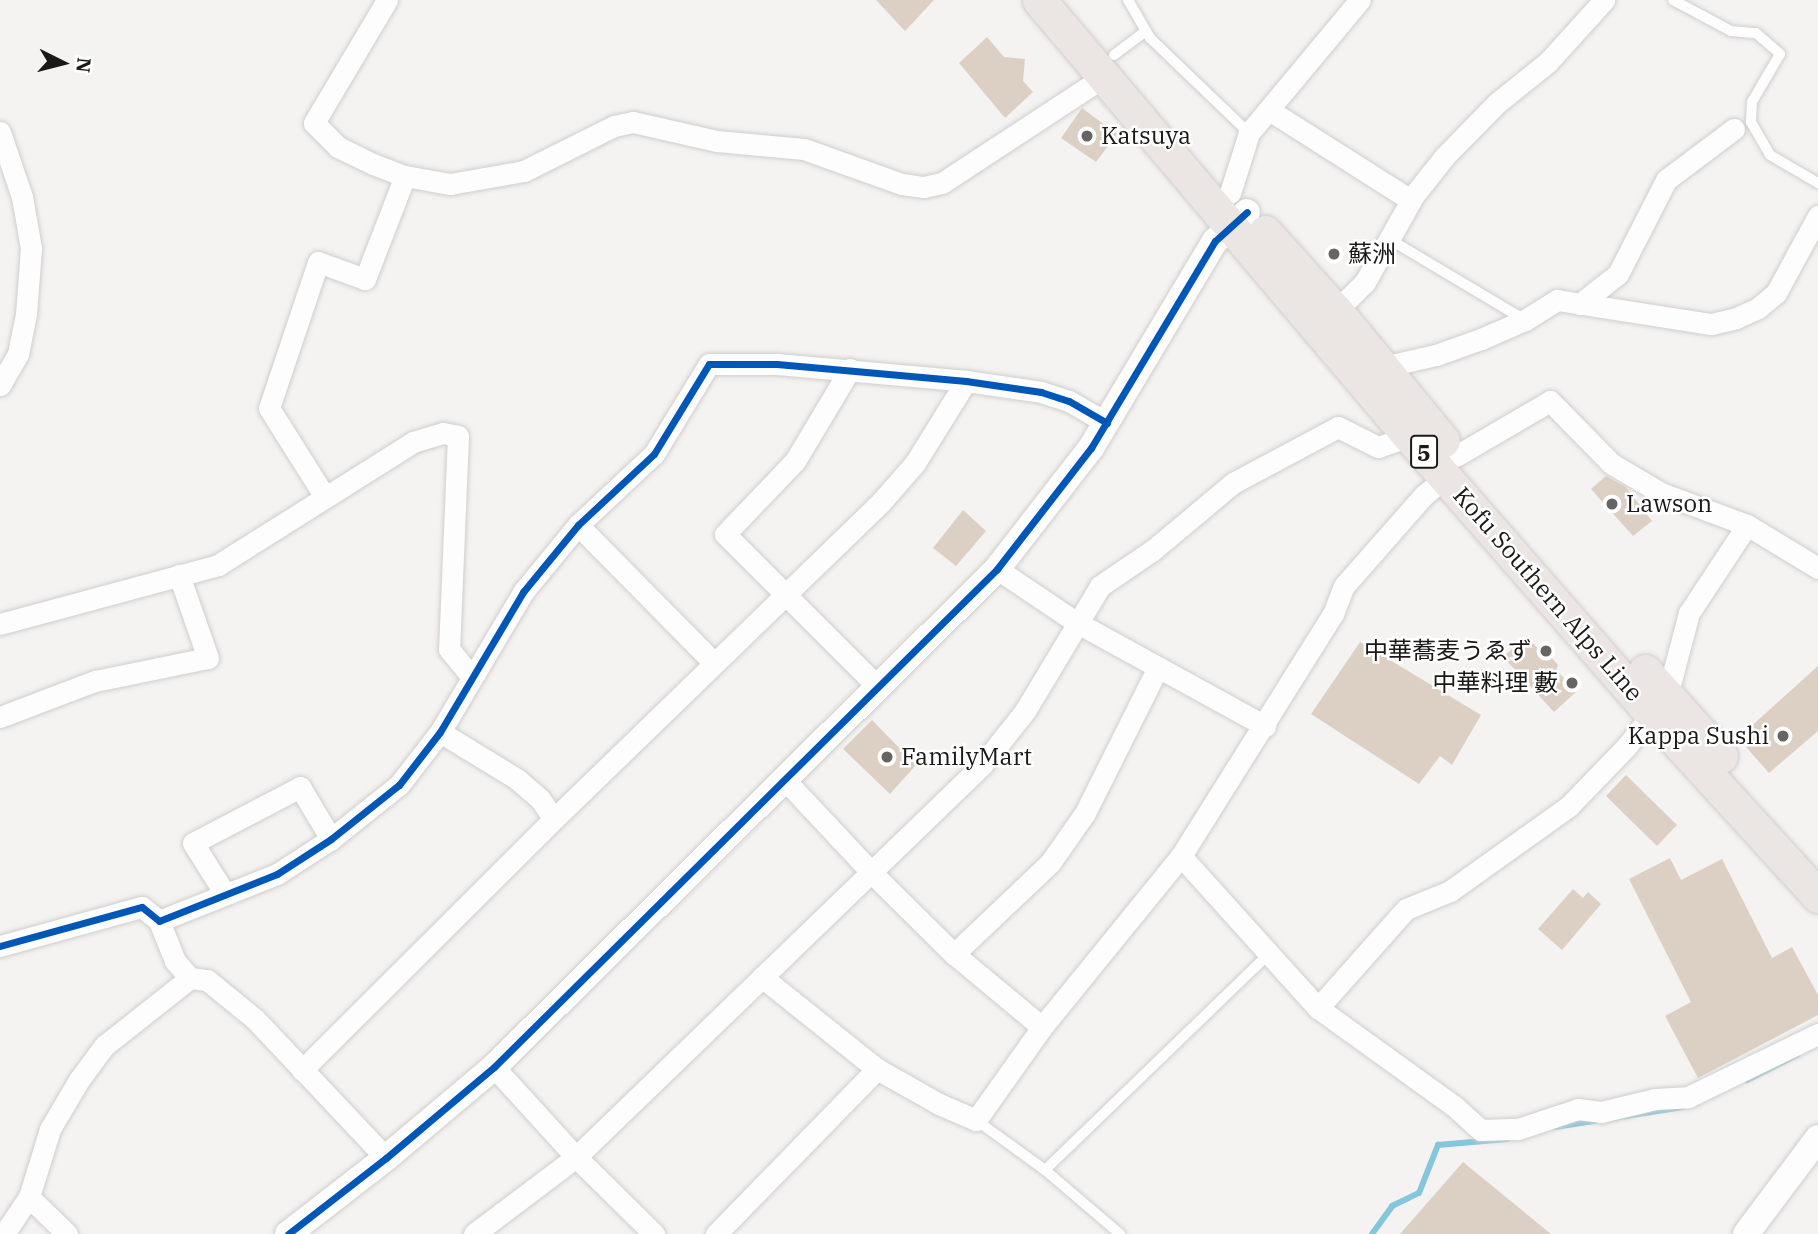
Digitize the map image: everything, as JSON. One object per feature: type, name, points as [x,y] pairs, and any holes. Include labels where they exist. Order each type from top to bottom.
[{"type":"main road","name":"Kofu Southern Alps Line","points":[[1039,0],[1110,66],[1236,211],[1410,436],[1451,467]]},
{"type":"main road","name":"Kofu Southern Alps Line","points":[[1069,0],[1110,66]]},
{"type":"main road","name":"Kofu Southern Alps Line","points":[[1236,211],[1336,311],[1383,367],[1451,467],[1659,705],[1818,895]]},
{"type":"main road","name":"Kofu Southern Alps Line","points":[[1659,705],[1818,863]]},
{"type":"street","points":[[387,0],[314,123],[338,147],[405,176],[450,184],[524,170],[614,126],[633,122],[717,141],[804,149],[902,184],[925,187],[942,183],[1110,66]]},
{"type":"street","points":[[288,1234],[386,1158],[494,1067],[997,569],[1107,423],[1215,241],[1236,211],[1250,133],[1360,0]]},
{"type":"street","points":[[1336,311],[1365,282],[1411,200],[1471,129],[1497,103],[1548,62],[1605,0]]},
{"type":"street","points":[[1269,110],[1411,200]]},
{"type":"street","points":[[1580,304],[1618,274],[1666,180],[1734,129]]},
{"type":"street","points":[[0,132],[22,197],[31,248],[26,314],[18,354],[0,385]]},
{"type":"street","points":[[326,497],[269,408],[318,262],[365,279],[405,176]]},
{"type":"street","points":[[1383,367],[1436,355],[1525,320],[1557,300],[1711,324],[1736,318],[1758,308],[1776,293],[1818,216]]},
{"type":"street","points":[[159,921],[278,874],[331,839],[399,785],[440,732],[523,592],[578,525],[654,454],[709,364],[850,369],[966,380],[1041,392],[1069,401],[1107,423]]},
{"type":"street","points":[[850,369],[795,461],[725,534],[879,688]]},
{"type":"street","points":[[302,1070],[785,593],[881,502],[915,463],[966,380]]},
{"type":"street","points":[[762,977],[877,1069],[939,1104],[976,1120],[1042,1027],[1181,856],[1333,614],[1344,586],[1451,467],[1550,401],[1612,464],[1661,493],[1747,525],[1818,568]]},
{"type":"street","points":[[474,1234],[576,1157],[982,765],[1025,711],[1100,586],[1153,550],[1233,483],[1338,427],[1378,447],[1410,436]]},
{"type":"street","points":[[0,624],[218,565],[413,442],[443,433],[458,436],[449,649],[471,676]]},
{"type":"street","points":[[578,525],[714,663]]},
{"type":"street","points":[[1318,1008],[1406,909],[1450,891],[1569,806],[1626,747],[1659,705],[1689,613],[1747,525]]},
{"type":"street","points":[[997,569],[1076,622],[1265,726]]},
{"type":"street","points":[[0,718],[95,681],[208,658],[179,575]]},
{"type":"street","points":[[954,954],[1050,863],[1086,813],[1158,667]]},
{"type":"street","points":[[440,732],[517,779],[540,799],[555,819]]},
{"type":"street","points":[[785,780],[870,872],[954,954],[1042,1027]]},
{"type":"street","points":[[225,894],[193,843],[300,787],[331,839]]},
{"type":"street","points":[[1181,856],[1318,1008],[1454,1106],[1481,1129],[1518,1129],[1578,1109],[1601,1112],[1654,1099],[1688,1097],[1818,1034]]},
{"type":"street","points":[[0,946],[142,906],[159,921],[175,961],[190,978],[206,980],[255,1019],[386,1158]]},
{"type":"street","points":[[4,1234],[29,1196],[50,1129],[85,1072],[104,1046],[190,978]]},
{"type":"street","points":[[494,1067],[576,1157],[653,1234]]},
{"type":"street","points":[[716,1234],[877,1069]]},
{"type":"street","points":[[1746,1234],[1818,1138]]},
{"type":"street","points":[[29,1196],[67,1234]]},
{"type":"lane","points":[[1128,0],[1146,32],[1250,133]]},
{"type":"lane","points":[[1673,0],[1731,31],[1756,33],[1780,54],[1752,102],[1751,122],[1770,155],[1818,183]]},
{"type":"lane","points":[[1110,66],[1146,32]]},
{"type":"lane","points":[[1389,239],[1525,320]]},
{"type":"lane","points":[[1045,1170],[1270,953]]},
{"type":"lane","points":[[976,1120],[1045,1170],[1120,1234]]},
{"type":"building","points":[[876,0],[934,0],[905,31]]},
{"type":"building","points":[[987,37],[1004,57],[1025,59],[1023,81],[1033,92],[1005,118],[959,63]]},
{"type":"building","points":[[1082,108],[1117,134],[1096,162],[1061,138]]},
{"type":"building","points":[[1606,476],[1626,487],[1652,521],[1633,536],[1591,489]]},
{"type":"building","points":[[963,510],[986,531],[956,566],[933,548]]},
{"type":"building","points":[[1527,636],[1546,658],[1551,657],[1558,665],[1556,670],[1577,691],[1554,712],[1503,657]]},
{"type":"building","points":[[1360,642],[1481,715],[1452,765],[1440,756],[1419,784],[1311,714]]},
{"type":"building","points":[[1818,666],[1818,731],[1769,773],[1738,738]]},
{"type":"building","points":[[872,720],[916,765],[890,794],[843,749]]},
{"type":"building","points":[[1626,775],[1677,825],[1657,846],[1606,796]]},
{"type":"building","points":[[1670,858],[1681,880],[1722,859],[1772,958],[1792,947],[1818,995],[1818,1015],[1698,1078],[1665,1016],[1691,1002],[1629,879]]},
{"type":"building","points":[[1573,889],[1583,898],[1588,892],[1601,904],[1562,950],[1538,929]]},
{"type":"building","points":[[1463,1162],[1551,1234],[1400,1234]]},
{"type":"waterway","points":[[1747,1080],[1797,1055]]},
{"type":"waterway","points":[[1555,1127],[1682,1107]]},
{"type":"waterway","points":[[1372,1234],[1392,1206],[1419,1193],[1438,1145],[1507,1139]]},
{"type":"cycle path","points":[[288,1234],[386,1158],[494,1067],[997,569],[1091,448],[1215,241],[1247,212]]},
{"type":"cycle path","points":[[0,946],[142,907],[159,921],[277,874],[331,839],[399,785],[440,732],[523,592],[578,525],[654,454],[709,364],[777,364],[966,381],[1041,392],[1069,401],[1107,423]]},
{"type":"place","name":"Katsuya","points":[[1087,136]]},
{"type":"place","name":"蘇洲","points":[[1334,254]]},
{"type":"place","name":"Lawson","points":[[1612,504]]},
{"type":"place","name":"中華蕎麦うゑず","points":[[1546,651]]},
{"type":"place","name":"中華料理 藪","points":[[1572,683]]},
{"type":"place","name":"Kappa Sushi","points":[[1783,736]]},
{"type":"place","name":"FamilyMart","points":[[887,757]]}]
